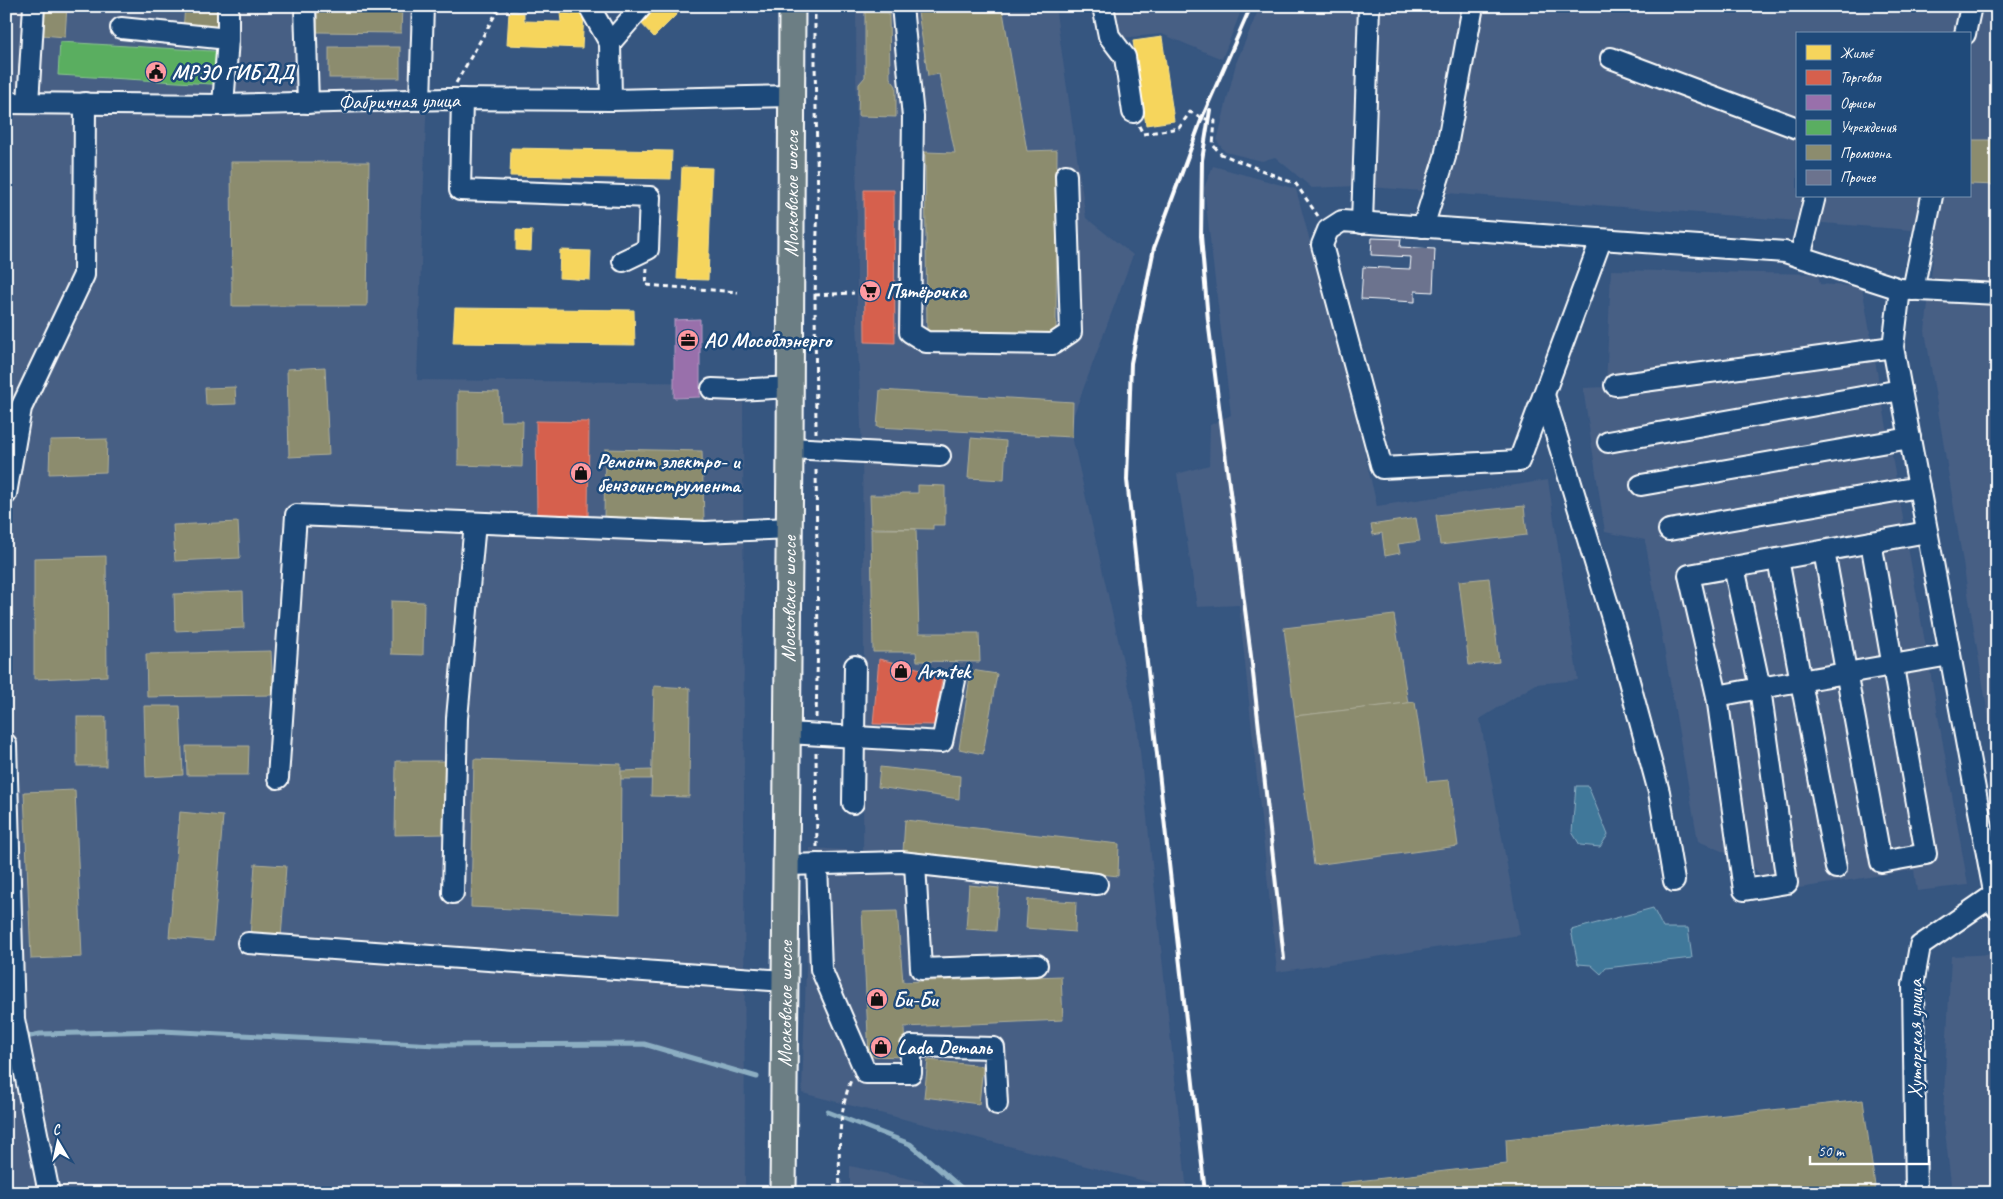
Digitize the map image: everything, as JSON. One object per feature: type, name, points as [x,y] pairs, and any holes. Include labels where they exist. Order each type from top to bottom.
[{"type":"main road","name":"Московское шоссе","points":[[783,1193],[790,528],[792,6]]},
{"type":"lane","points":[[28,103],[34,6]]},
{"type":"lane","points":[[223,105],[228,39],[228,6]]},
{"type":"lane","points":[[305,6],[308,103]]},
{"type":"lane","points":[[420,100],[423,6]]},
{"type":"lane","points":[[589,6],[610,43],[611,100]]},
{"type":"lane","points":[[610,43],[642,6]]},
{"type":"lane","points":[[902,6],[913,117],[910,332],[926,342],[1053,344],[1071,332],[1066,175]]},
{"type":"lane","points":[[1103,6],[1109,36],[1125,57],[1133,112]]},
{"type":"lane","points":[[1362,223],[1369,6]]},
{"type":"lane","points":[[1422,227],[1446,157],[1473,6]]},
{"type":"lane","points":[[1965,32],[1971,6]]},
{"type":"lane","points":[[121,28],[228,39]]},
{"type":"lane","points":[[1611,58],[1796,128]]},
{"type":"lane","name":"Фабричная улица","points":[[6,102],[223,105],[455,99],[611,100],[792,96]]},
{"type":"lane","points":[[455,99],[460,190],[650,198],[648,249],[623,261]]},
{"type":"lane","points":[[6,494],[21,408],[84,275],[85,103]]},
{"type":"lane","points":[[1800,257],[1815,198]]},
{"type":"lane","points":[[1931,198],[1893,346],[1996,902]]},
{"type":"lane","points":[[1601,240],[1519,461],[1382,468],[1322,245],[1328,230],[1342,221],[1785,252],[1906,290],[1997,294]]},
{"type":"lane","points":[[1615,385],[1893,346]]},
{"type":"lane","points":[[712,389],[737,390],[790,387]]},
{"type":"lane","points":[[1608,442],[1901,390]]},
{"type":"lane","points":[[1544,395],[1618,636],[1660,792],[1674,881]]},
{"type":"lane","points":[[1641,485],[1910,438]]},
{"type":"lane","points":[[790,448],[940,456]]},
{"type":"lane","points":[[1669,530],[1919,487]]},
{"type":"lane","points":[[278,778],[296,515],[705,532],[790,528]]},
{"type":"lane","points":[[453,893],[457,718],[475,523]]},
{"type":"lane","points":[[1734,567],[1760,688],[1787,883],[1744,890],[1717,696],[1689,575],[1927,532]]},
{"type":"lane","points":[[1824,550],[1882,862],[1926,854],[1871,542]]},
{"type":"lane","points":[[1778,559],[1836,868]]},
{"type":"lane","points":[[1717,696],[1950,655]]},
{"type":"lane","points":[[853,803],[855,666]]},
{"type":"lane","points":[[788,733],[942,742],[955,680]]},
{"type":"lane","points":[[6,744],[14,1019],[49,1193]]},
{"type":"lane","points":[[786,865],[901,862],[1097,884]]},
{"type":"lane","points":[[817,864],[821,969],[866,1073],[911,1073],[911,1046],[994,1048],[997,1104]]},
{"type":"lane","points":[[914,864],[921,969],[1037,965]]},
{"type":"lane","name":"Хуторская улица","points":[[1916,1193],[1913,985],[1920,946],[1996,902]]},
{"type":"lane","points":[[248,943],[785,982]]},
{"type":"path","points":[[455,99],[463,70],[499,8],[554,9],[571,6]]},
{"type":"path","points":[[815,6],[815,64]]},
{"type":"path","points":[[1133,112],[1143,134],[1179,128],[1190,112],[1202,118],[1215,121],[1213,144],[1221,154],[1296,184],[1328,230]]},
{"type":"path","points":[[648,249],[646,285],[738,292]]},
{"type":"path","points":[[815,295],[854,293]]},
{"type":"path","points":[[840,1193],[839,1129],[844,1100],[853,1075],[856,1050]]},
{"type":"shaded area","points":[[6,6],[430,6],[417,380],[743,383],[745,1193],[6,1193],[6,115],[22,115],[11,82],[6,81]]},
{"type":"shaded area","points":[[856,6],[1055,6],[1086,218],[1133,255],[1074,414],[1072,436],[1137,723],[1187,1192],[802,1093],[810,848],[863,851],[864,657],[862,452],[857,321]]},
{"type":"shaded area","points":[[1114,6],[1243,6],[1222,59],[1162,34],[1121,38]]},
{"type":"shaded area","points":[[1260,6],[1997,6],[1997,770],[1925,331],[1936,232],[1358,186],[1312,188],[1275,157],[1262,161],[1225,152],[1217,141],[1236,63]]},
{"type":"shaded area","points":[[1213,166],[1296,189],[1351,394],[1377,506],[1548,480],[1578,680],[1536,684],[1480,719],[1520,935],[1277,972],[1239,605],[1197,607],[1177,474],[1209,465],[1210,425],[1231,415],[1204,188]]},
{"type":"shaded area","points":[[1611,270],[1818,274],[1820,284],[1862,287],[1968,885],[1917,891],[1914,870],[1774,892],[1750,863],[1698,841],[1645,540],[1605,532],[1583,388],[1606,387]]},
{"type":"shaded area","points":[[1576,786],[1588,786],[1608,835],[1600,847],[1580,845],[1572,832]]},
{"type":"shaded area","points":[[1653,908],[1663,928],[1688,928],[1692,958],[1606,968],[1601,974],[1591,965],[1578,964],[1571,930]]},
{"type":"shaded area","points":[[1997,954],[1997,1193],[1952,1193],[1943,1114],[1951,956]]},
{"type":"shaded area","points":[[850,1166],[944,1186],[947,1193],[850,1193]]},
{"type":"building: Жильё","points":[[649,6],[685,6],[654,37],[637,19]]},
{"type":"building: Жильё","points":[[509,12],[524,13],[524,21],[561,22],[560,13],[584,15],[582,48],[507,45]]},
{"type":"building: Жильё","points":[[1162,37],[1174,121],[1146,125],[1133,41]]},
{"type":"building: Жильё","points":[[511,148],[672,151],[671,179],[510,176]]},
{"type":"building: Жильё","points":[[682,167],[712,168],[708,280],[677,279]]},
{"type":"building: Жильё","points":[[516,230],[532,231],[531,251],[516,250]]},
{"type":"building: Жильё","points":[[560,250],[591,251],[590,280],[559,278]]},
{"type":"building: Жильё","points":[[455,308],[634,310],[635,345],[453,343]]},
{"type":"building: Торговля","points":[[864,190],[894,190],[895,343],[865,342]]},
{"type":"building: Торговля","points":[[536,421],[589,422],[588,517],[537,518]]},
{"type":"building: Торговля","points":[[879,659],[943,674],[934,725],[873,724]]},
{"type":"building: Офисы","points":[[700,319],[700,397],[674,398],[674,320]]},
{"type":"building: Учреждения","points":[[60,42],[229,52],[228,85],[58,75]]},
{"type":"building: Промзона","points":[[44,6],[67,6],[65,37],[42,35]]},
{"type":"building: Промзона","points":[[185,6],[218,6],[216,33],[183,30]]},
{"type":"building: Промзона","points":[[318,6],[402,6],[401,33],[317,32]]},
{"type":"building: Промзона","points":[[917,6],[1002,6],[1027,151],[1057,150],[1056,333],[927,332],[925,152],[955,153],[939,74],[928,76]]},
{"type":"building: Промзона","points":[[865,12],[889,13],[890,78],[896,86],[896,117],[858,116],[859,84],[865,77]]},
{"type":"building: Промзона","points":[[329,47],[400,47],[400,78],[329,78]]},
{"type":"building: Промзона","points":[[6,134],[9,134],[10,177],[6,177]]},
{"type":"building: Промзона","points":[[1970,140],[1997,140],[1997,185],[1970,184]]},
{"type":"building: Промзона","points":[[231,162],[369,162],[367,306],[232,306]]},
{"type":"building: Промзона","points":[[6,275],[9,275],[8,380],[6,380]]},
{"type":"building: Промзона","points":[[325,367],[329,455],[289,457],[287,369]]},
{"type":"building: Промзона","points":[[235,387],[236,404],[206,405],[205,388]]},
{"type":"building: Промзона","points":[[880,390],[1073,402],[1072,437],[877,427]]},
{"type":"building: Промзона","points":[[458,391],[499,392],[500,421],[523,421],[522,467],[458,465]]},
{"type":"building: Промзона","points":[[971,438],[1006,441],[1004,480],[968,478]]},
{"type":"building: Промзона","points":[[107,439],[106,472],[49,474],[50,440]]},
{"type":"building: Промзона","points":[[605,449],[702,451],[704,520],[604,519]]},
{"type":"building: Промзона","points":[[918,485],[945,486],[945,525],[933,525],[933,529],[871,528],[870,495],[918,493]]},
{"type":"building: Промзона","points":[[1524,506],[1527,535],[1440,545],[1436,515]]},
{"type":"building: Промзона","points":[[1416,518],[1420,541],[1398,544],[1400,553],[1385,556],[1382,533],[1373,535],[1371,525]]},
{"type":"building: Промзона","points":[[238,522],[240,558],[175,561],[173,525]]},
{"type":"building: Промзона","points":[[871,529],[916,529],[919,633],[979,633],[980,662],[917,661],[916,652],[873,652]]},
{"type":"building: Промзона","points":[[106,556],[107,676],[34,679],[34,558]]},
{"type":"building: Промзона","points":[[1489,578],[1499,662],[1469,665],[1459,581]]},
{"type":"building: Промзона","points":[[243,591],[244,628],[175,631],[174,594]]},
{"type":"building: Промзона","points":[[391,601],[424,602],[423,655],[391,654]]},
{"type":"building: Промзона","points":[[1394,615],[1408,703],[1295,716],[1284,628]]},
{"type":"building: Промзона","points":[[271,651],[273,695],[147,697],[146,654]]},
{"type":"building: Промзона","points":[[971,670],[997,674],[983,754],[959,749]]},
{"type":"building: Промзона","points":[[654,686],[690,688],[689,797],[651,796]]},
{"type":"building: Промзона","points":[[1415,702],[1427,782],[1449,780],[1458,846],[1314,865],[1295,716]]},
{"type":"building: Промзона","points":[[144,706],[180,706],[183,775],[146,777]]},
{"type":"building: Промзона","points":[[77,717],[106,717],[106,766],[77,766]]},
{"type":"building: Промзона","points":[[186,746],[249,746],[248,775],[187,775]]},
{"type":"building: Промзона","points":[[474,759],[621,764],[620,914],[471,907]]},
{"type":"building: Промзона","points":[[396,761],[446,761],[445,834],[395,835]]},
{"type":"building: Промзона","points":[[880,767],[960,776],[959,799],[878,787]]},
{"type":"building: Промзона","points":[[651,770],[651,779],[621,779],[621,771]]},
{"type":"building: Промзона","points":[[75,790],[82,957],[31,959],[24,792]]},
{"type":"building: Промзона","points":[[180,812],[223,816],[213,941],[169,937]]},
{"type":"building: Промзона","points":[[905,820],[1119,844],[1118,876],[903,852]]},
{"type":"building: Промзона","points":[[255,864],[286,866],[281,939],[250,937]]},
{"type":"building: Промзона","points":[[969,885],[999,888],[996,931],[966,929]]},
{"type":"building: Промзона","points":[[1028,899],[1076,902],[1075,932],[1026,928]]},
{"type":"building: Промзона","points":[[897,911],[903,982],[1061,976],[1063,1020],[904,1027],[905,1057],[869,1056],[862,912]]},
{"type":"building: Промзона","points":[[928,1060],[983,1066],[979,1104],[924,1097]]},
{"type":"building: Промзона","points":[[1863,1100],[1876,1193],[1342,1193],[1340,1183],[1507,1164],[1506,1139]]},
{"type":"building: Прочее","points":[[1372,238],[1401,239],[1400,247],[1435,249],[1433,292],[1415,291],[1415,302],[1361,299],[1363,267],[1410,269],[1411,257],[1371,255]]},
{"type":"waterway","points":[[21,1038],[40,1034],[162,1031],[436,1045],[644,1044],[757,1077]]},
{"type":"waterway","points":[[828,1112],[910,1144],[967,1193]]},
{"type":"railway","points":[[1205,1193],[1127,480],[1131,363],[1154,248],[1202,118],[1251,6]]},
{"type":"railway","points":[[1210,110],[1202,160],[1201,236],[1208,320],[1252,664],[1284,959]]},
{"type":"place","name":"МРЭО ГИБДД","points":[[156,72]]},
{"type":"place","name":"Пятёрочка","points":[[870,291]]},
{"type":"place","name":"АО Мособлэнерго","points":[[688,340]]},
{"type":"place","name":"Ремонт электро- и бензоинструмента","points":[[581,473]]},
{"type":"place","name":"Armtek","points":[[901,671]]},
{"type":"place","name":"Би-Би","points":[[877,999]]},
{"type":"place","name":"Lada Dеталь","points":[[881,1047]]}]
